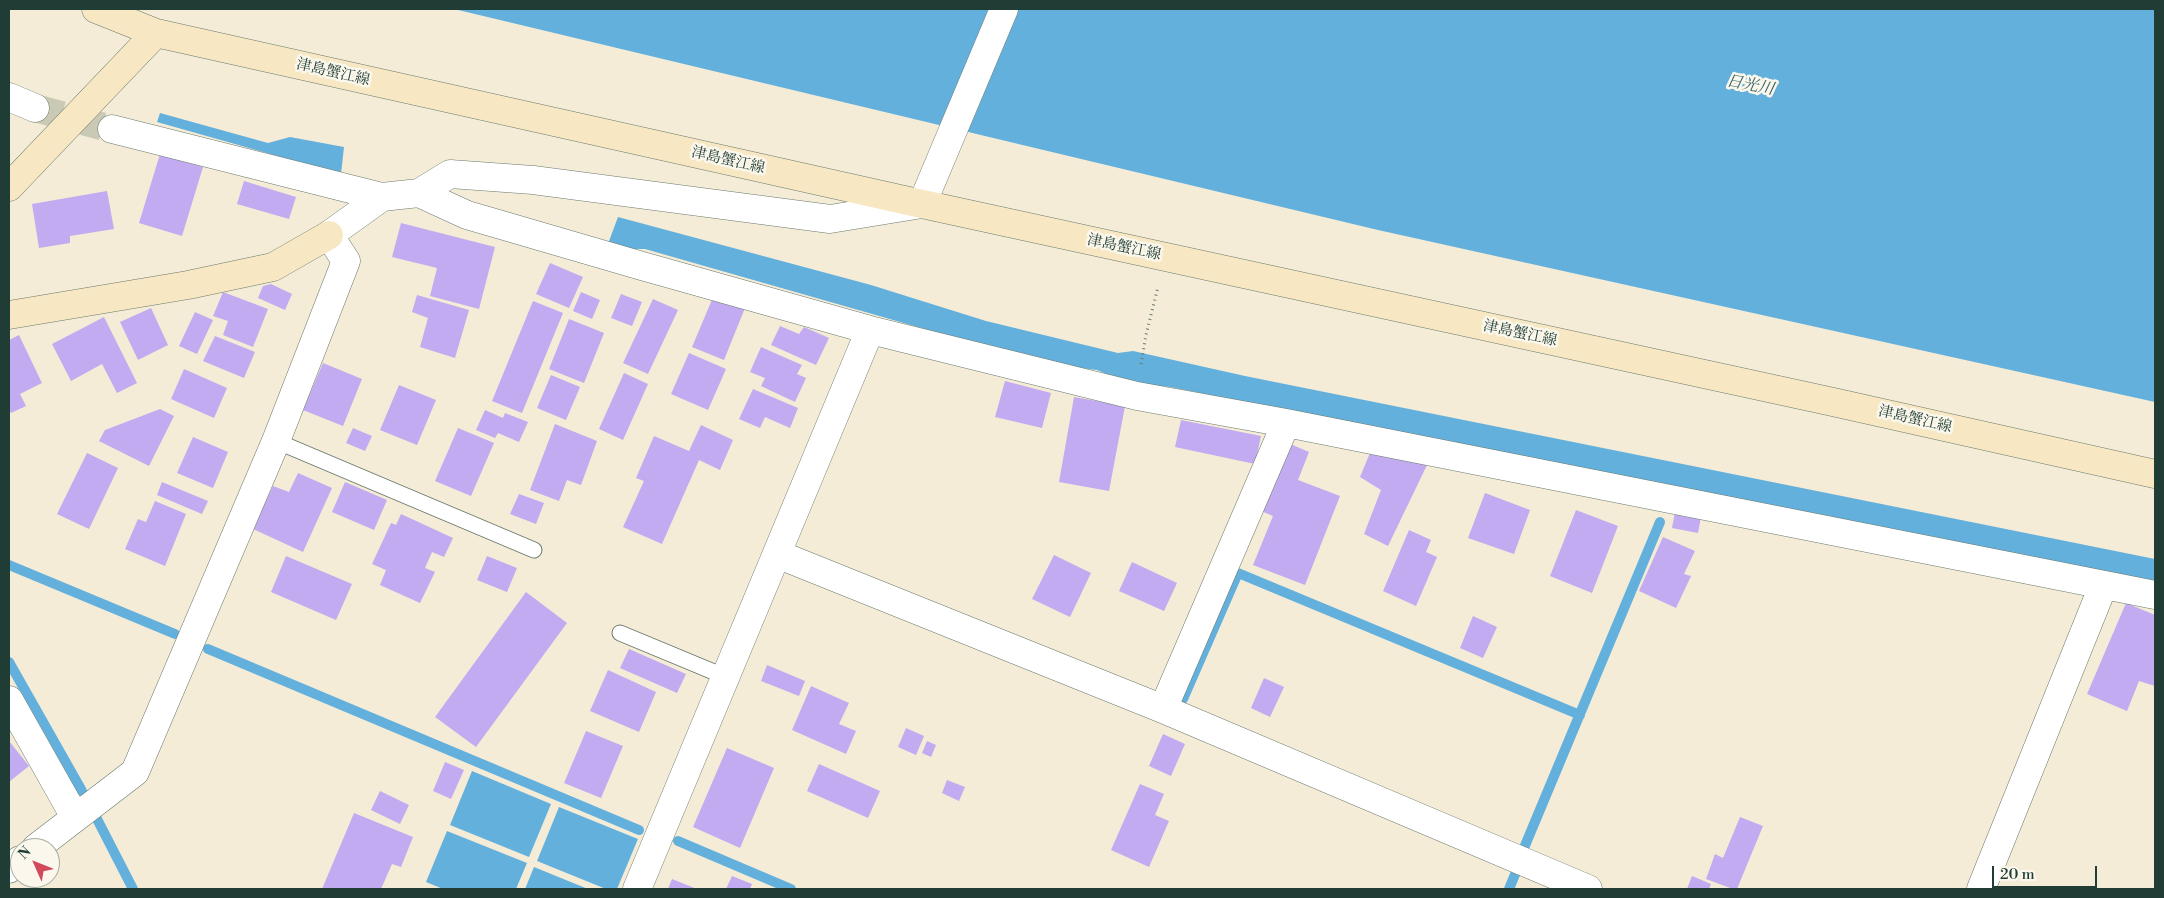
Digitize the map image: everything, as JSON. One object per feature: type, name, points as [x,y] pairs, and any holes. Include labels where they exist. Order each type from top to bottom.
[{"type":"main road","name":"津島蟹江線","points":[[96,9],[156,33],[1166,258],[1842,404],[2155,474]]},
{"type":"main road","points":[[9,187],[156,33]]},
{"type":"main road","points":[[9,315],[188,285],[273,267],[329,235]]},
{"type":"street","points":[[112,128],[382,197],[418,193],[450,174],[533,180],[830,219],[922,204],[1004,9]]},
{"type":"street","points":[[9,97],[35,108]]},
{"type":"street","points":[[418,193],[467,215],[870,330],[1137,396],[1286,423],[2155,595]]},
{"type":"street","points":[[49,838],[135,772],[276,441],[346,262],[329,235],[382,197]]},
{"type":"street","points":[[637,889],[870,330]]},
{"type":"street","points":[[1163,709],[1286,423]]},
{"type":"street","points":[[777,554],[1163,709],[1588,889]]},
{"type":"street","points":[[1981,889],[2103,586]]},
{"type":"street","points":[[9,700],[75,817]]},
{"type":"lane","points":[[276,441],[534,550]]},
{"type":"lane","points":[[620,633],[726,677]]},
{"type":"path","points":[[1141,368],[1146,335],[1166,258]]},
{"type":"water","name":"日光川","points":[[454,9],[2155,9],[2155,402],[1378,230]]},
{"type":"water","points":[[160,113],[268,143],[290,137],[344,147],[341,174],[157,122]]},
{"type":"water","points":[[618,217],[871,285],[986,321],[1118,353],[1133,351],[1245,376],[2155,559],[2155,584],[1170,387],[1128,383],[1097,370],[1047,364],[645,249],[610,249],[609,241]]},
{"type":"water","points":[[472,771],[551,804],[529,857],[450,825]]},
{"type":"water","points":[[559,807],[638,839],[617,889],[606,889],[537,861]]},
{"type":"water","points":[[447,831],[527,863],[516,889],[443,889],[426,882]]},
{"type":"water","points":[[534,867],[588,889],[525,889]]},
{"type":"building","points":[[160,154],[203,167],[182,236],[139,223]]},
{"type":"building","points":[[244,181],[296,197],[289,219],[237,204]]},
{"type":"building","points":[[107,191],[114,229],[70,236],[70,243],[39,248],[32,204]]},
{"type":"building","points":[[401,223],[495,247],[479,309],[430,296],[437,268],[392,257]]},
{"type":"building","points":[[550,263],[583,277],[569,308],[536,294]]},
{"type":"building","points":[[271,284],[292,294],[285,310],[258,298],[263,286]]},
{"type":"building","points":[[223,292],[268,309],[253,347],[223,335],[228,321],[213,316]]},
{"type":"building","points":[[581,292],[600,300],[592,319],[573,311]]},
{"type":"building","points":[[621,294],[642,302],[632,326],[611,318]]},
{"type":"building","points":[[417,295],[469,310],[455,358],[420,347],[428,318],[412,312]]},
{"type":"building","points":[[714,295],[745,308],[724,360],[692,347]]},
{"type":"building","points":[[653,299],[678,310],[648,374],[623,363]]},
{"type":"building","points":[[533,301],[563,313],[522,413],[492,401]]},
{"type":"building","points":[[151,308],[168,345],[138,360],[120,322]]},
{"type":"building","points":[[195,312],[213,320],[197,354],[179,346]]},
{"type":"building","points":[[104,317],[137,383],[117,393],[102,364],[71,381],[52,344]]},
{"type":"building","points":[[569,319],[604,333],[584,383],[549,369]]},
{"type":"building","points":[[780,326],[799,334],[804,327],[829,338],[816,365],[771,345]]},
{"type":"building","points":[[19,335],[42,383],[20,394],[26,406],[11,413],[9,409],[9,340]]},
{"type":"building","points":[[215,336],[255,352],[244,378],[203,361]]},
{"type":"building","points":[[761,347],[802,365],[797,374],[806,378],[795,402],[761,386],[765,378],[750,372]]},
{"type":"building","points":[[689,353],[726,369],[708,410],[671,394]]},
{"type":"building","points":[[323,363],[362,379],[343,426],[303,410]]},
{"type":"building","points":[[184,369],[227,388],[214,418],[171,399]]},
{"type":"building","points":[[624,373],[648,384],[623,440],[599,429]]},
{"type":"building","points":[[551,375],[580,387],[566,420],[537,408]]},
{"type":"building","points":[[1005,381],[1051,393],[1042,428],[995,417]]},
{"type":"building","points":[[399,385],[436,400],[417,445],[380,430]]},
{"type":"building","points":[[753,389],[798,408],[790,428],[765,417],[760,428],[739,419]]},
{"type":"building","points":[[1074,397],[1125,406],[1109,491],[1059,482]]},
{"type":"building","points":[[160,409],[174,416],[149,466],[99,441],[105,430]]},
{"type":"building","points":[[485,410],[503,418],[505,413],[528,422],[519,442],[498,433],[495,438],[476,430]]},
{"type":"building","points":[[1181,420],[1261,436],[1255,464],[1175,447]]},
{"type":"building","points":[[555,424],[597,441],[581,485],[567,480],[559,501],[530,490]]},
{"type":"building","points":[[701,425],[733,440],[720,470],[699,460],[662,544],[623,527],[644,481],[636,478],[654,436],[689,451]]},
{"type":"building","points":[[353,428],[372,436],[365,451],[346,443]]},
{"type":"building","points":[[458,428],[494,443],[471,496],[435,481]]},
{"type":"building","points":[[193,437],[228,452],[213,488],[177,473]]},
{"type":"building","points":[[1288,443],[1309,452],[1298,480],[1340,496],[1305,585],[1253,565],[1273,516],[1261,511]]},
{"type":"building","points":[[1372,448],[1428,463],[1388,546],[1364,534],[1381,490],[1360,477]]},
{"type":"building","points":[[87,453],[118,468],[89,529],[57,514]]},
{"type":"building","points":[[298,473],[332,488],[303,552],[253,529],[273,486],[289,492]]},
{"type":"building","points":[[162,482],[208,501],[202,514],[157,495]]},
{"type":"building","points":[[345,482],[387,500],[374,530],[332,512]]},
{"type":"building","points":[[1485,493],[1530,510],[1514,554],[1468,538]]},
{"type":"building","points":[[519,494],[544,503],[536,524],[510,514]]},
{"type":"building","points":[[155,501],[186,514],[165,566],[125,549],[138,519],[146,522]]},
{"type":"building","points":[[1576,510],[1618,526],[1592,593],[1550,576]]},
{"type":"building","points":[[1675,512],[1701,517],[1698,533],[1672,528]]},
{"type":"building","points":[[401,514],[453,538],[444,557],[432,552],[425,568],[435,572],[420,603],[380,585],[386,570],[372,564],[391,523],[396,525]]},
{"type":"building","points":[[1409,530],[1431,540],[1426,552],[1437,557],[1416,606],[1383,591]]},
{"type":"building","points":[[1663,537],[1695,551],[1684,574],[1691,576],[1676,608],[1639,591]]},
{"type":"building","points":[[1054,555],[1091,573],[1070,617],[1032,599]]},
{"type":"building","points":[[286,556],[352,584],[336,620],[271,592]]},
{"type":"building","points":[[487,556],[517,568],[507,592],[477,580]]},
{"type":"building","points":[[1132,562],[1177,583],[1164,611],[1119,591]]},
{"type":"building","points":[[526,592],[567,623],[476,747],[435,717]]},
{"type":"building","points":[[2126,603],[2155,615],[2155,686],[2139,681],[2127,711],[2087,694]]},
{"type":"building","points":[[1473,616],[1497,627],[1483,658],[1460,648]]},
{"type":"building","points":[[629,649],[686,674],[677,693],[620,668]]},
{"type":"building","points":[[767,665],[805,681],[799,696],[761,681]]},
{"type":"building","points":[[608,670],[656,692],[639,732],[590,711]]},
{"type":"building","points":[[1264,678],[1284,687],[1270,717],[1251,708]]},
{"type":"building","points":[[811,686],[849,703],[839,724],[856,731],[846,754],[792,730]]},
{"type":"building","points":[[906,728],[924,736],[916,755],[898,747]]},
{"type":"building","points":[[586,731],[623,746],[601,798],[564,783]]},
{"type":"building","points":[[1163,734],[1185,744],[1171,776],[1149,766]]},
{"type":"building","points":[[9,741],[29,766],[9,782]]},
{"type":"building","points":[[927,741],[936,745],[931,757],[922,753]]},
{"type":"building","points":[[727,748],[774,768],[740,848],[693,827]]},
{"type":"building","points":[[445,762],[464,770],[451,799],[433,791]]},
{"type":"building","points":[[819,764],[880,791],[868,818],[807,791]]},
{"type":"building","points":[[947,780],[965,787],[959,801],[942,793]]},
{"type":"building","points":[[1140,784],[1164,794],[1155,815],[1169,821],[1149,867],[1111,850]]},
{"type":"building","points":[[380,791],[409,805],[400,824],[371,810]]},
{"type":"building","points":[[354,813],[413,837],[401,867],[392,864],[381,889],[322,889]]},
{"type":"building","points":[[1740,817],[1763,826],[1737,889],[1733,889],[1706,879],[1715,854],[1723,858]]},
{"type":"building","points":[[732,876],[752,884],[750,889],[726,889]]},
{"type":"building","points":[[1692,876],[1711,884],[1709,889],[1687,889]]},
{"type":"building","points":[[672,879],[697,889],[668,889]]},
{"type":"waterway","points":[[1524,848],[1660,522]]},
{"type":"waterway","points":[[9,565],[175,634]]},
{"type":"waterway","points":[[1183,699],[1238,573],[1580,715]]},
{"type":"waterway","points":[[208,649],[639,830]]},
{"type":"waterway","points":[[9,662],[82,791]]},
{"type":"waterway","points":[[96,817],[133,889]]},
{"type":"waterway","points":[[678,841],[791,889]]},
{"type":"waterway","points":[[1509,889],[1516,872]]},
{"type":"tunnel","points":[[35,108],[112,129]]}]
